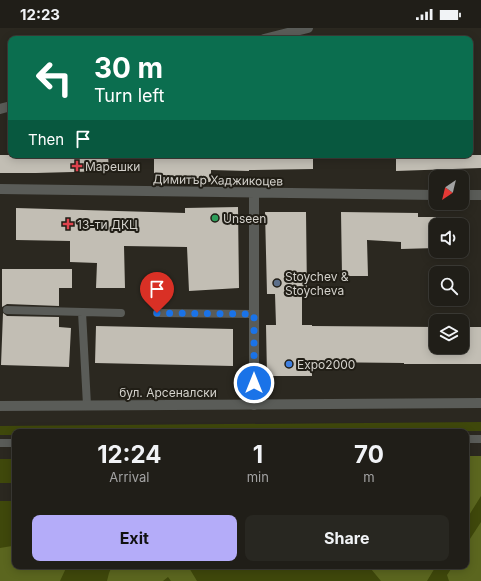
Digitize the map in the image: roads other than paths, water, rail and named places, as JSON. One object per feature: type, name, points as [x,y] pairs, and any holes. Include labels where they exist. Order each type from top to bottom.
[{"type":"street","points":[[276,36],[308,28]]},
{"type":"street","name":"Димитър Хаджикоцев","points":[[0,189],[429,195]]},
{"type":"street","points":[[254,193],[254,405]]},
{"type":"street","points":[[469,195],[481,195]]},
{"type":"street","name":"бул. Арсеналски","points":[[0,406],[481,403]]},
{"type":"lane","points":[[6,310],[121,313]]},
{"type":"lane","points":[[82,312],[87,405]]},
{"type":"lane","points":[[157,313],[254,314]]},
{"type":"lane","points":[[469,439],[481,438]]},
{"type":"lane","points":[[0,443],[12,443]]},
{"type":"place","name":"Марешки","points":[[77,166]]},
{"type":"place","name":"Unseen","points":[[215,218]]},
{"type":"place","name":"13-ти ДКЦ","points":[[68,224]]},
{"type":"place","name":"Stoychev & Stoycheva","points":[[277,283]]},
{"type":"place","name":"Expo2000","points":[[289,364]]}]
